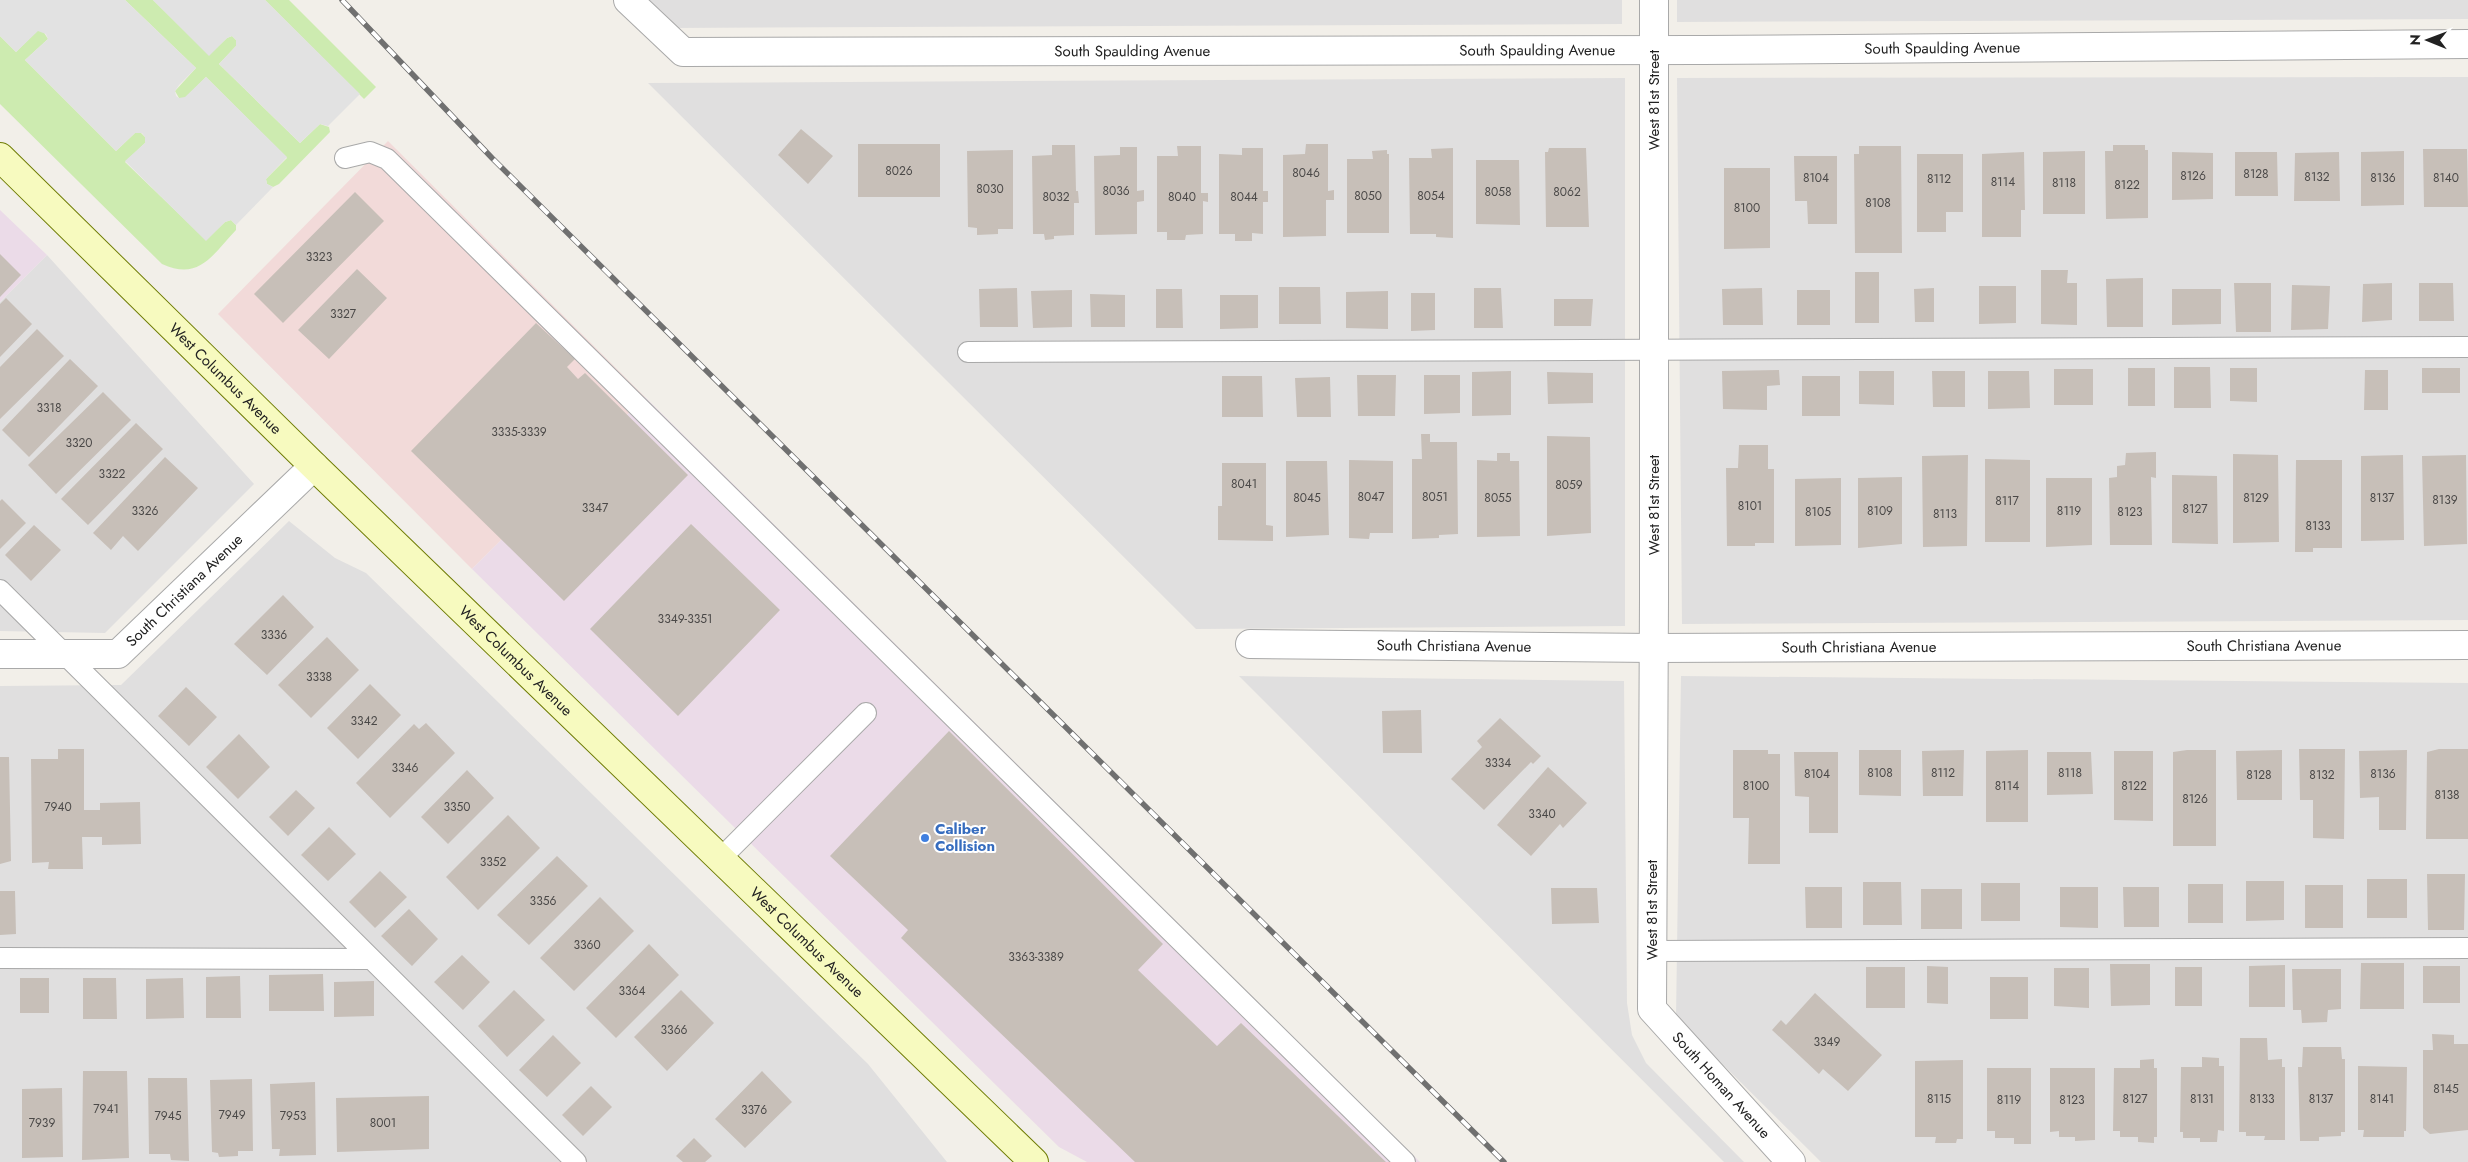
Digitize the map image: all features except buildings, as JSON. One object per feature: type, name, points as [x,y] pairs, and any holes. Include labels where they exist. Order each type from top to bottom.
[{"type":"main road","name":"West Columbus Avenue","points":[[0,156],[314,466],[1034,1162]]},
{"type":"street","name":"South Spaulding Avenue","points":[[628,0],[683,52],[1654,50],[2468,44]]},
{"type":"street","name":"West 81st Street","points":[[1652,1009],[1654,0]]},
{"type":"street","name":"South Christiana Avenue","points":[[0,654],[118,654],[314,466]]},
{"type":"street","name":"South Christiana Avenue","points":[[1250,644],[1654,648],[2468,645]]},
{"type":"street","name":"South Homan Avenue","points":[[1652,1009],[1791,1162]]},
{"type":"lane","points":[[345,158],[370,152],[387,159],[1405,1162]]},
{"type":"lane","points":[[968,352],[2468,346]]},
{"type":"lane","points":[[0,590],[67,654],[576,1162]]},
{"type":"lane","points":[[720,859],[866,714]]},
{"type":"lane","points":[[1652,951],[2468,948]]},
{"type":"lane","points":[[0,958],[371,959]]},
{"type":"shaded area","points":[[0,0],[125,0],[196,68],[179,85],[175,91],[176,96],[179,98],[185,97],[206,77],[287,157],[266,179],[267,184],[273,187],[236,225],[231,220],[225,222],[206,241],[125,161],[145,143],[145,137],[142,133],[135,133],[116,151],[25,60],[48,39],[46,34],[38,31],[16,52],[0,36]]},
{"type":"shaded area","points":[[153,0],[265,0],[360,94],[328,126],[320,124],[300,143],[219,64],[236,46],[236,40],[232,36],[227,38],[209,56]]},
{"type":"shaded area","points":[[641,0],[1622,0],[1622,24],[669,28]]},
{"type":"shaded area","points":[[1677,0],[2468,0],[2468,19],[1677,22]]},
{"type":"shaded area","points":[[2468,77],[2468,620],[1682,624],[1677,78]]},
{"type":"shaded area","points":[[1625,78],[1625,626],[1196,629],[648,83]]},
{"type":"shaded area","points":[[388,141],[645,397],[472,569],[218,314]]},
{"type":"shaded area","points":[[0,210],[47,255],[0,302]]},
{"type":"shaded area","points":[[47,255],[254,484],[105,633],[0,631],[0,302]]},
{"type":"shaded area","points":[[645,397],[1420,1162],[1087,1162],[1059,1147],[472,569]]},
{"type":"shaded area","points":[[289,521],[335,558],[366,573],[868,1064],[947,1162],[0,1162],[0,686],[121,685]]},
{"type":"shaded area","points":[[1239,676],[1624,681],[1627,1003],[1632,1035],[1646,1063],[1744,1162],[1724,1162]]},
{"type":"shaded area","points":[[1681,676],[2468,683],[2468,1162],[1821,1162],[1676,1018]]},
{"type":"green space","points":[[125,0],[153,0],[209,55],[227,38],[232,36],[236,40],[236,46],[219,64],[300,143],[320,124],[329,127],[330,132],[279,184],[273,187],[267,184],[266,179],[287,158],[206,77],[185,98],[179,98],[175,91],[196,68]]},
{"type":"green space","points":[[265,0],[289,0],[376,87],[364,99]]},
{"type":"green space","points":[[38,30],[43,31],[48,39],[25,60],[116,151],[135,133],[141,133],[145,137],[145,143],[125,162],[206,240],[225,222],[231,220],[236,225],[236,230],[204,263],[186,269],[162,264],[0,104],[0,36],[16,52]]},
{"type":"railway","points":[[342,0],[492,158],[1504,1162]]},
{"type":"place","name":"Caliber Collision","points":[[925,838]]}]
